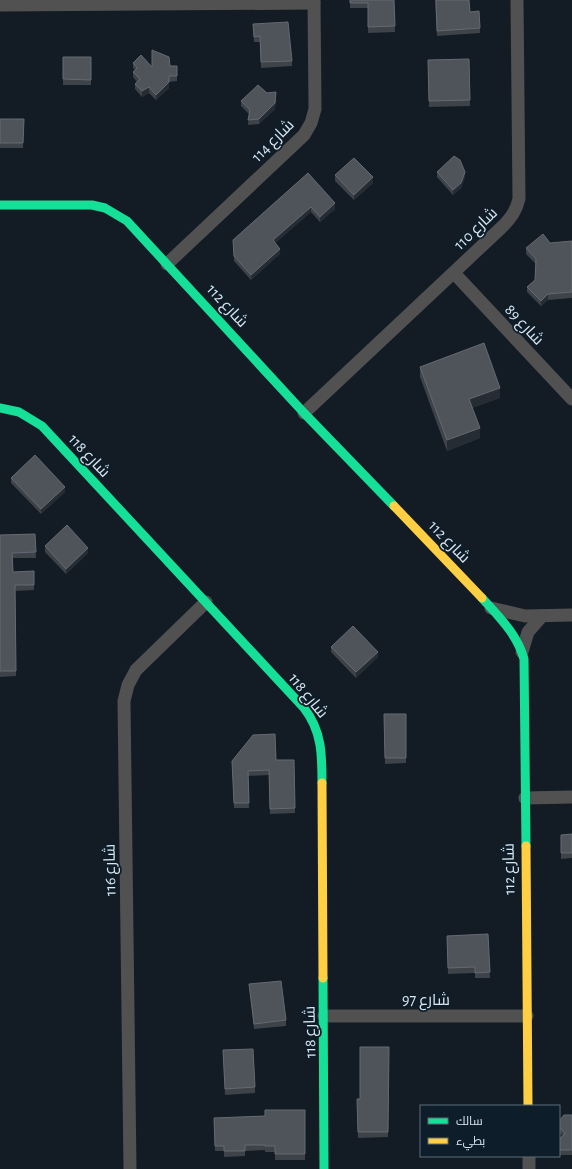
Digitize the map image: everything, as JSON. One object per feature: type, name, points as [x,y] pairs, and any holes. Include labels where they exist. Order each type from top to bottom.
[{"type":"street","name":"شارع 110","points":[[304,413],[454,273],[510,219],[516,210],[519,199],[516,0]]},
{"type":"street","points":[[0,5],[314,1]]},
{"type":"street","name":"شارع 114","points":[[167,264],[299,140],[311,123],[315,109],[314,1]]},
{"type":"street","name":"شارع 112","points":[[0,205],[92,205],[116,213],[127,221],[304,413],[491,608],[514,635],[522,652],[524,666],[528,1105]]},
{"type":"street","name":"شارع 89","points":[[454,273],[572,399]]},
{"type":"street","name":"شارع 118","points":[[0,408],[19,412],[42,426],[304,708],[318,730],[322,742],[324,1169]]},
{"type":"street","name":"شارع 116","points":[[130,1169],[124,701],[128,685],[136,670],[206,602]]},
{"type":"street","points":[[491,608],[519,615],[572,615]]},
{"type":"street","points":[[522,652],[528,632],[542,616]]},
{"type":"street","points":[[525,798],[572,797]]},
{"type":"street","name":"شارع 97","points":[[324,1016],[527,1016]]},
{"type":"street","points":[[529,1157],[529,1169]]},
{"type":"building","points":[[350,0],[394,0],[395,26],[368,27],[368,3],[350,3]]},
{"type":"building","points":[[436,0],[469,0],[470,12],[479,11],[480,28],[437,31]]},
{"type":"building","points":[[288,22],[292,61],[261,62],[260,36],[254,37],[253,24]]},
{"type":"building","points":[[152,50],[169,57],[170,66],[177,66],[177,76],[169,76],[169,82],[156,95],[149,87],[142,91],[135,84],[140,79],[133,72],[137,68],[133,63],[141,55],[152,67]]},
{"type":"building","points":[[63,57],[91,57],[91,80],[63,79]]},
{"type":"building","points":[[469,59],[470,100],[429,101],[428,60]]},
{"type":"building","points":[[258,85],[267,93],[276,92],[275,103],[259,119],[248,120],[250,110],[241,101]]},
{"type":"building","points":[[0,119],[24,119],[23,143],[0,143]]},
{"type":"building","points":[[454,156],[460,160],[465,172],[461,183],[453,190],[437,172]]},
{"type":"building","points":[[354,158],[373,177],[354,195],[335,175]]},
{"type":"building","points":[[308,173],[335,203],[320,217],[311,207],[273,240],[280,249],[251,275],[234,256],[233,240]]},
{"type":"building","points":[[543,234],[550,243],[572,241],[572,292],[548,294],[541,301],[527,287],[535,280],[536,259],[526,248]]},
{"type":"building","points":[[484,343],[500,388],[469,399],[480,428],[447,440],[420,367]]},
{"type":"building","points":[[35,455],[65,487],[41,509],[11,478]]},
{"type":"building","points":[[67,525],[88,548],[66,569],[45,546]]},
{"type":"building","points":[[35,534],[36,552],[12,553],[13,572],[34,571],[34,585],[15,585],[16,671],[0,671],[0,535]]},
{"type":"building","points":[[353,626],[378,652],[356,672],[331,647]]},
{"type":"building","points":[[384,714],[406,714],[406,758],[385,758]]},
{"type":"building","points":[[275,734],[276,760],[294,760],[295,808],[270,809],[269,770],[248,771],[249,803],[234,803],[232,761],[253,735]]},
{"type":"building","points":[[572,834],[572,853],[561,853],[561,835]]},
{"type":"building","points":[[488,934],[490,972],[475,973],[475,967],[448,968],[447,936]]},
{"type":"building","points":[[281,981],[286,1020],[254,1024],[249,984]]},
{"type":"building","points":[[360,1047],[389,1047],[388,1132],[358,1132],[357,1099],[360,1099]]},
{"type":"building","points":[[253,1049],[255,1087],[225,1089],[223,1050]]},
{"type":"building","points":[[265,1110],[305,1110],[305,1154],[275,1154],[275,1146],[265,1145],[245,1145],[245,1151],[224,1151],[224,1146],[215,1146],[214,1118],[265,1116]]},
{"type":"building","points":[[564,1115],[572,1115],[572,1150],[560,1150],[560,1138],[565,1134],[560,1127],[560,1120]]},
{"type":"traffic: fast","points":[[0,205],[92,205],[105,208],[127,221],[304,413],[394,506]]},
{"type":"traffic: fast","points":[[0,408],[19,412],[42,426],[304,708],[318,734],[322,763],[322,783]]},
{"type":"traffic: fast","points":[[482,598],[512,634],[524,659],[526,846]]},
{"type":"traffic: fast","points":[[323,978],[324,1169]]},
{"type":"traffic: slow","points":[[394,506],[482,598]]},
{"type":"traffic: slow","points":[[322,783],[323,978]]},
{"type":"traffic: slow","points":[[526,846],[528,1105]]}]
